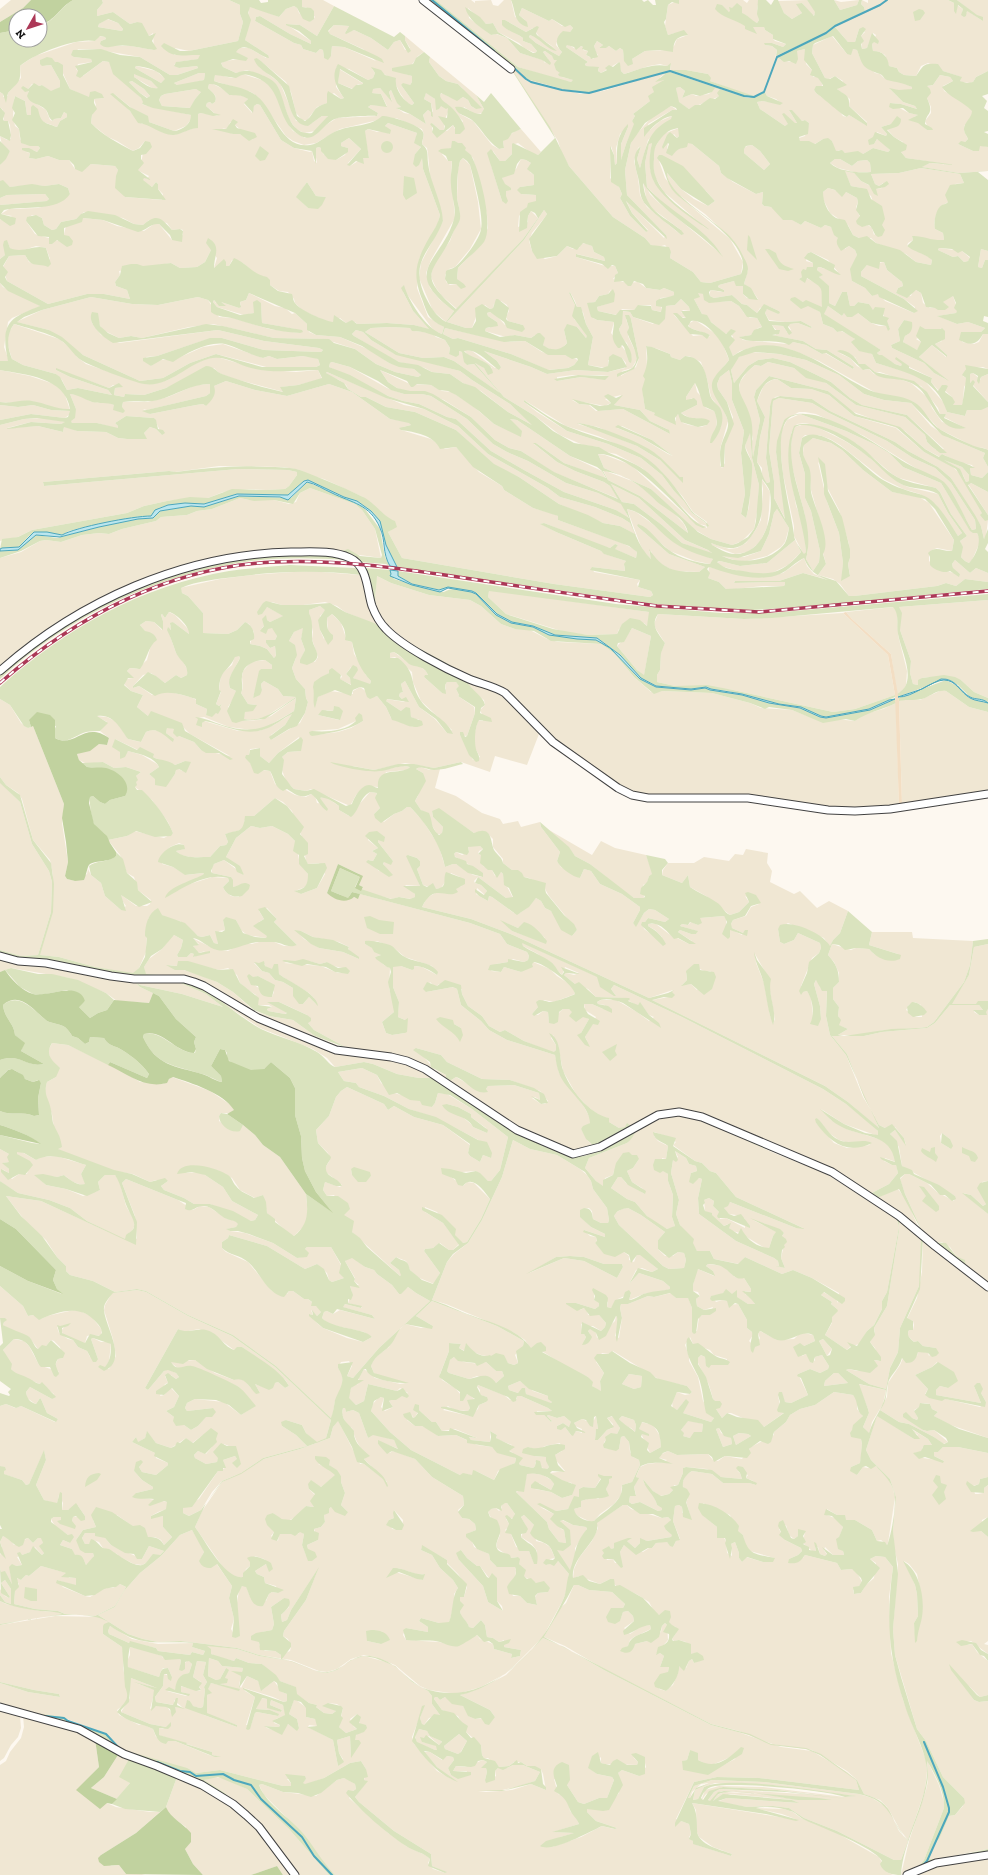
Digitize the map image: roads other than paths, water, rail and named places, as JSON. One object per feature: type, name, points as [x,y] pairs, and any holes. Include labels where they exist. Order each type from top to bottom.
[{"type":"street","points":[[423,0],[511,69]]},
{"type":"street","points":[[0,671],[34,643],[70,618],[103,600],[175,572],[216,561],[271,552],[326,552],[352,559],[358,564],[365,578],[374,611],[387,630],[435,661],[467,678],[502,691],[553,742],[618,788],[632,795],[648,798],[748,798],[816,809],[855,811],[890,809],[988,794]]},
{"type":"street","points":[[0,956],[18,962],[46,963],[111,976],[134,979],[184,979],[199,984],[258,1018],[336,1050],[391,1057],[425,1069],[517,1130],[573,1154],[600,1148],[658,1115],[679,1112],[702,1117],[832,1172],[899,1216],[988,1287]]},
{"type":"street","points":[[0,1708],[79,1729],[124,1754],[157,1766],[208,1789],[233,1804],[259,1827],[295,1875]]},
{"type":"street","points":[[907,1875],[922,1867],[936,1863],[988,1855]]},
{"type":"water","points":[[308,480],[344,497],[357,501],[371,511],[380,521],[386,545],[397,567],[390,566],[385,552],[380,528],[376,520],[366,509],[307,482],[288,500],[280,497],[239,496],[204,507],[191,506],[160,511],[153,518],[138,519],[60,537],[36,535],[18,550],[0,551],[2,548],[19,547],[34,532],[47,532],[62,535],[105,522],[151,516],[155,510],[168,505],[185,503],[204,504],[237,494],[288,495],[304,481]]},
{"type":"water","points":[[390,570],[398,571],[398,576],[412,584],[439,590],[448,587],[472,591],[476,593],[497,614],[512,622],[533,626],[555,635],[597,638],[620,655],[641,678],[656,686],[691,689],[706,687],[742,694],[779,704],[801,707],[826,717],[869,709],[889,700],[895,699],[870,710],[826,718],[820,717],[800,708],[769,703],[742,695],[705,688],[691,690],[656,687],[640,679],[610,648],[596,640],[549,635],[533,627],[511,623],[496,615],[476,594],[448,588],[440,592],[412,585],[390,576]]},
{"type":"water","points":[[941,679],[946,679],[952,682],[944,680],[934,683]]},
{"type":"water","points":[[952,682],[954,683],[970,697],[984,700],[988,703],[974,700],[964,693]]},
{"type":"water","points":[[921,689],[904,697],[898,697]]},
{"type":"waterway","points":[[432,0],[494,51]]},
{"type":"waterway","points":[[513,67],[531,82],[562,90],[589,93],[670,71],[744,96],[754,97],[764,92],[777,57],[826,33],[835,26],[880,5],[887,0]]},
{"type":"waterway","points":[[45,1716],[64,1718],[68,1721],[106,1734],[119,1748]]},
{"type":"waterway","points":[[923,1865],[927,1861],[949,1812],[943,1787],[924,1742]]},
{"type":"waterway","points":[[157,1762],[180,1771],[190,1772],[196,1776],[223,1774],[234,1780],[251,1785],[261,1799],[302,1837],[314,1856],[332,1875]]},
{"type":"railway","points":[[0,683],[29,659],[61,636],[93,616],[127,599],[163,584],[199,573],[237,566],[275,562],[298,561],[366,565],[657,606],[759,612],[988,591]]}]
